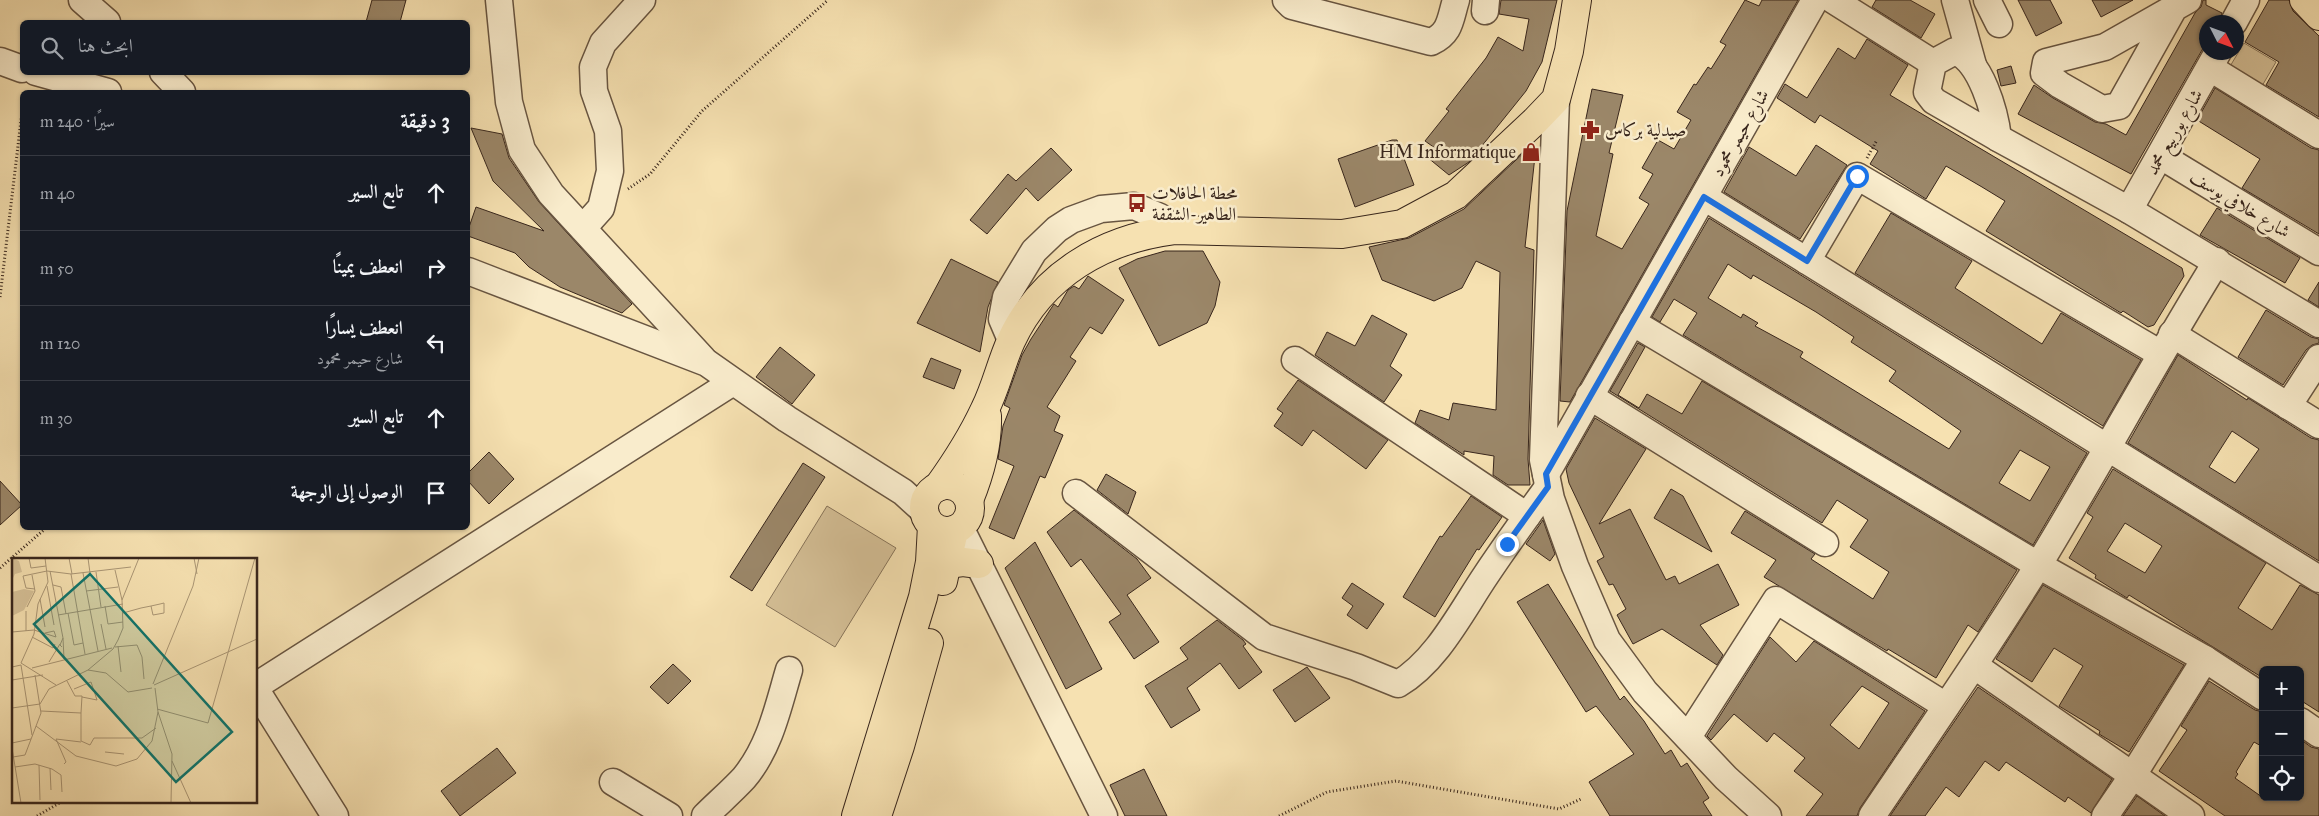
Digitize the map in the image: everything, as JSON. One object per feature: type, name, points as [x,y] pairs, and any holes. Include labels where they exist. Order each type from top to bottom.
[{"type":"main road","points":[[856,816],[923,597],[940,512],[959,456],[986,407],[1011,340],[1042,294],[1060,276],[1080,262],[1125,239],[1149,233],[1174,230],[1342,234],[1402,224],[1456,195],[1556,99],[1569,51],[1577,0]]},
{"type":"main road","points":[[2304,0],[2319,16]]},
{"type":"main road","points":[[940,512],[969,515],[969,500],[982,464],[985,446],[986,407]]},
{"type":"main road","points":[[876,816],[913,701],[947,564],[940,512]]},
{"type":"main road","points":[[947,564],[963,562],[979,564]]},
{"type":"street","points":[[82,0],[105,20]]},
{"type":"street","points":[[499,0],[510,102],[522,150],[551,194],[707,363],[787,419],[903,492],[940,512],[979,564],[1104,816]]},
{"type":"street","points":[[583,228],[600,208],[610,171],[608,131],[594,92],[592,67],[603,43],[642,0]]},
{"type":"street","points":[[1286,0],[1292,6],[1432,42],[1441,38],[1447,32],[1456,0]]},
{"type":"street","name":"شارع حيمر محمود","points":[[1076,493],[1264,637],[1356,667],[1398,684],[1414,675],[1440,643],[1527,516],[1590,396],[1816,0]]},
{"type":"street","points":[[1833,0],[1933,63]]},
{"type":"street","points":[[1954,0],[1973,65],[1996,118],[1998,138]]},
{"type":"street","points":[[1987,0],[1999,24]]},
{"type":"street","points":[[2181,4],[2119,106],[2102,109],[2060,85],[2044,73],[2046,62],[2105,48],[2181,4]]},
{"type":"street","points":[[1973,65],[1964,54],[1955,50],[1933,63],[1927,92],[1934,101],[2217,261],[2319,324]]},
{"type":"street","points":[[2214,60],[2319,135]]},
{"type":"street","name":"شارع بوربيع محمد","points":[[2128,210],[2161,156],[2214,60]]},
{"type":"street","points":[[0,61],[20,67]]},
{"type":"street","points":[[47,75],[101,90]]},
{"type":"street","points":[[166,75],[180,90]]},
{"type":"street","points":[[1556,99],[1543,460],[1547,480],[1575,566],[1607,640],[1645,692],[1760,813]]},
{"type":"street","name":"شارع خلافي يوسف","points":[[2161,156],[2319,252]]},
{"type":"street","points":[[1807,261],[1857,176],[2166,344],[2288,406],[2319,425]]},
{"type":"street","points":[[1704,197],[2319,579]]},
{"type":"street","points":[[1011,340],[1002,319],[1006,297],[1034,251],[1057,229],[1086,214],[1101,209],[1134,206],[1160,217],[1174,230]]},
{"type":"street","points":[[1872,816],[1975,666],[2038,565],[2109,448],[2166,344],[2217,261]]},
{"type":"street","points":[[470,272],[707,363]]},
{"type":"street","points":[[1632,322],[2038,565],[2205,659],[2259,694]]},
{"type":"street","points":[[2288,406],[2319,358]]},
{"type":"street","points":[[1295,360],[1527,516]]},
{"type":"street","points":[[258,685],[733,382]]},
{"type":"street","points":[[1590,396],[1825,543]]},
{"type":"street","points":[[1688,737],[1776,600],[1946,706]]},
{"type":"street","points":[[2105,816],[2133,775],[2205,659]]},
{"type":"street","points":[[1975,666],[2191,816]]},
{"type":"street","points":[[705,816],[744,778],[754,763],[773,725],[789,670]]},
{"type":"street","points":[[258,693],[335,816]]},
{"type":"street","points":[[2304,724],[2319,734]]},
{"type":"street","points":[[613,782],[669,816]]},
{"type":"path","points":[[600,208],[650,174],[702,110],[828,0]]},
{"type":"path","points":[[0,297],[20,129]]},
{"type":"path","points":[[0,568],[44,530]]},
{"type":"path","points":[[1280,816],[1327,792],[1396,781],[1560,809],[1581,799]]},
{"type":"path","points":[[37,816],[58,804]]},
{"type":"shaded area","points":[[2244,43],[2276,62],[2262,86],[2229,68],[2234,60],[2244,60]]},
{"type":"shaded area","points":[[827,506],[896,548],[835,647],[766,605]]},
{"type":"building","points":[[372,0],[406,0],[401,20],[367,20]]},
{"type":"building","points":[[1501,0],[1557,0],[1542,62],[1526,91],[1469,162],[1449,175],[1427,157],[1435,148],[1425,141],[1449,111],[1446,109],[1486,58],[1498,37],[1523,51],[1529,19],[1499,14]]},
{"type":"building","points":[[1745,0],[1759,6],[1762,0],[1798,0],[1570,402],[1560,401],[1567,211],[1592,89],[1623,95],[1609,153],[1613,154],[1596,236],[1622,249],[1649,204],[1639,198],[1653,174],[1642,168],[1658,140],[1674,149],[1691,120],[1677,112],[1694,84],[1696,85],[1708,67],[1711,69],[1726,45],[1720,42]]},
{"type":"building","points":[[1876,0],[1910,0],[1935,14],[1921,38],[1872,7]]},
{"type":"building","points":[[2018,0],[2050,0],[2062,23],[2036,36]]},
{"type":"building","points":[[2092,0],[2133,0],[2101,17]]},
{"type":"building","points":[[2203,0],[2206,0],[2206,5],[2222,13],[2221,15],[2199,15],[2199,55],[2131,174],[2018,114],[2034,85],[2095,122],[2106,124],[2126,135],[2195,13],[2201,7]]},
{"type":"building","points":[[2269,0],[2289,0],[2293,11],[2319,36],[2319,117],[2266,85],[2279,62],[2245,42]]},
{"type":"building","points":[[1867,39],[1908,65],[1890,95],[2182,268],[2184,276],[2154,325],[2148,327],[2123,311],[2121,313],[1986,231],[2005,201],[1982,187],[1946,166],[1926,199],[1870,164],[1878,151],[1820,115],[1815,123],[1777,98],[1785,84],[1807,98],[1838,48],[1855,59]]},
{"type":"building","points":[[2011,66],[2016,83],[2001,86],[1997,70]]},
{"type":"building","points":[[2215,88],[2311,148],[2319,150],[2319,234],[2242,188],[2260,159],[2197,120]]},
{"type":"building","points":[[471,128],[502,134],[509,158],[539,202],[632,304],[622,313],[560,287],[529,267],[515,253],[470,237],[470,224],[476,207],[544,231],[493,181]]},
{"type":"building","points":[[1392,140],[1397,140],[1414,185],[1355,207],[1338,159]]},
{"type":"building","points":[[1532,145],[1536,147],[1525,247],[1534,250],[1528,459],[1530,485],[1508,485],[1493,475],[1494,456],[1464,451],[1464,455],[1415,423],[1420,410],[1449,420],[1453,403],[1496,410],[1500,272],[1476,261],[1462,288],[1434,301],[1382,280],[1369,247],[1409,238],[1464,209]]},
{"type":"building","points":[[1816,145],[1847,165],[1800,239],[1724,192],[1749,147],[1796,176]]},
{"type":"building","points":[[1051,148],[1072,170],[1038,201],[1026,188],[987,234],[970,220],[1008,174],[1016,181]]},
{"type":"building","points":[[2217,208],[2300,258],[2285,283],[2200,235]]},
{"type":"building","points":[[1891,213],[1972,261],[1955,288],[2042,344],[2061,313],[2141,360],[2103,426],[1855,273]]},
{"type":"building","points":[[1709,218],[2087,453],[2033,545],[1683,335],[1697,313],[1674,299],[1660,322],[1652,317]],"holes":[[[1728,264],[1751,279],[1753,275],[1816,312],[1854,337],[1851,342],[1896,371],[1889,381],[1961,431],[1949,449],[1800,357],[1803,352],[1755,326],[1758,323],[1743,314],[1741,318],[1708,298]],[[2020,450],[2050,467],[2030,501],[1999,483]]]},
{"type":"building","points":[[1165,251],[1203,251],[1220,282],[1215,306],[1207,323],[1159,346],[1119,268],[1137,259]]},
{"type":"building","points":[[951,259],[998,282],[988,307],[980,352],[917,323]]},
{"type":"building","points":[[1088,276],[1124,300],[1102,334],[1090,327],[1070,357],[1076,361],[1047,407],[1060,416],[1054,431],[1063,435],[1045,478],[1040,476],[1014,539],[989,528],[1014,466],[998,459],[1003,426],[1010,408],[1004,405],[1022,355],[1031,339],[1054,304],[1058,307],[1068,290],[1074,286],[1079,289]]},
{"type":"building","points":[[2319,282],[2319,307],[2308,300]]},
{"type":"building","points":[[2266,310],[2311,337],[2319,339],[2319,343],[2312,345],[2306,350],[2283,385],[2238,357]]},
{"type":"building","points":[[1372,315],[1407,334],[1390,366],[1402,375],[1384,402],[1315,355],[1327,332],[1355,346]]},
{"type":"building","points":[[1638,343],[1645,347],[1618,395],[1639,408],[1647,394],[1682,414],[1702,381],[2017,570],[1978,632],[1968,625],[1936,678],[1888,649],[1887,651],[1764,577],[1776,560],[1731,533],[1745,511],[1815,554],[1811,559],[1873,599],[1889,572],[1850,547],[1868,520],[1837,500],[1822,523],[1610,391]]},
{"type":"building","points":[[780,347],[815,375],[792,404],[756,377]]},
{"type":"building","points":[[2178,355],[2247,400],[2248,398],[2311,438],[2319,440],[2319,561],[2128,443]],"holes":[[[2232,431],[2259,449],[2235,483],[2209,467]]]},
{"type":"building","points":[[931,358],[961,370],[954,389],[923,377]]},
{"type":"building","points":[[1298,380],[1388,440],[1366,469],[1313,430],[1302,446],[1274,426],[1283,413],[1277,409]]},
{"type":"building","points":[[1595,418],[1646,449],[1599,524],[1630,509],[1666,580],[1675,576],[1679,584],[1718,564],[1739,605],[1700,625],[1723,655],[1717,665],[1662,629],[1633,644],[1617,615],[1626,609],[1613,584],[1609,585],[1597,561],[1604,557],[1569,483],[1566,469]]},
{"type":"building","points":[[489,452],[514,479],[489,504],[470,483],[470,471]]},
{"type":"building","points":[[803,463],[825,477],[752,591],[730,577]]},
{"type":"building","points":[[2113,469],[2266,563],[2238,608],[2272,630],[2300,585],[2319,595],[2319,712],[2304,703],[2304,666],[2259,666],[2259,676],[2129,595],[2127,598],[2095,578],[2096,575],[2069,558],[2093,517],[2087,513]],"holes":[[[2125,523],[2162,546],[2145,573],[2107,551]]]},
{"type":"building","points":[[1106,474],[1136,492],[1128,514],[1097,490]]},
{"type":"building","points":[[0,481],[20,503],[20,507],[0,525]]},
{"type":"building","points":[[1671,489],[1683,496],[1712,552],[1654,518]]},
{"type":"building","points":[[1471,496],[1502,517],[1479,550],[1477,549],[1435,617],[1403,597],[1440,536],[1442,537]]},
{"type":"building","points":[[1074,510],[1137,559],[1151,578],[1127,595],[1159,642],[1134,659],[1109,622],[1121,614],[1081,559],[1071,567],[1047,532]]},
{"type":"building","points":[[1543,520],[1555,554],[1550,561],[1526,544]]},
{"type":"building","points":[[1035,542],[1102,669],[1066,689],[1005,568]]},
{"type":"building","points":[[1352,583],[1384,604],[1367,629],[1347,615],[1353,606],[1342,598]]},
{"type":"building","points":[[1548,584],[1620,700],[1624,696],[1644,721],[1665,754],[1671,750],[1681,767],[1687,763],[1709,798],[1703,802],[1712,816],[1610,816],[1589,782],[1634,754],[1596,706],[1586,712],[1517,602]]},
{"type":"building","points":[[2043,585],[2184,665],[2129,752],[2099,734],[2100,731],[2059,706],[2083,666],[2054,648],[2032,682],[1996,659]]},
{"type":"building","points":[[1217,620],[1243,640],[1246,644],[1243,646],[1262,672],[1239,689],[1220,663],[1187,688],[1200,710],[1171,728],[1145,686],[1188,659],[1180,648]]},
{"type":"building","points":[[1770,637],[1796,662],[1814,641],[1925,711],[1860,808],[1857,816],[1806,816],[1823,794],[1794,771],[1805,758],[1774,733],[1767,742],[1734,714],[1711,740],[1707,736]],"holes":[[[1862,686],[1889,703],[1859,749],[1830,725]]]},
{"type":"building","points":[[673,664],[691,681],[668,704],[650,687]]},
{"type":"building","points":[[1307,667],[1330,698],[1295,722],[1273,690]]},
{"type":"building","points":[[2209,681],[2259,711],[2259,745],[2254,742],[2236,772],[2238,774],[2235,778],[2259,795],[2259,801],[2304,801],[2304,742],[2311,747],[2319,749],[2319,816],[2225,816],[2159,771],[2187,730],[2181,726]]},
{"type":"building","points":[[1978,687],[2112,779],[2091,813],[2068,797],[2065,802],[2006,762],[1999,771],[1985,761],[1959,797],[1946,787],[1925,816],[1890,816]]},
{"type":"building","points":[[497,748],[516,773],[460,816],[441,791]]},
{"type":"building","points":[[1144,769],[1167,816],[1125,816],[1110,785]]},
{"type":"building","points":[[2137,796],[2165,816],[2123,816]]},
{"type":"place","name":"صيدلية بركاس","points":[[1590,130]]},
{"type":"place","name":"HM Informatique","points":[[1531,152]]},
{"type":"place","name":"محطة الحافلات الطاهير-الشقفة","points":[[1137,203]]},
{"type":"route","points":[[1507,544],[1548,487],[1546,474],[1704,197],[1807,261],[1857,176]]}]
